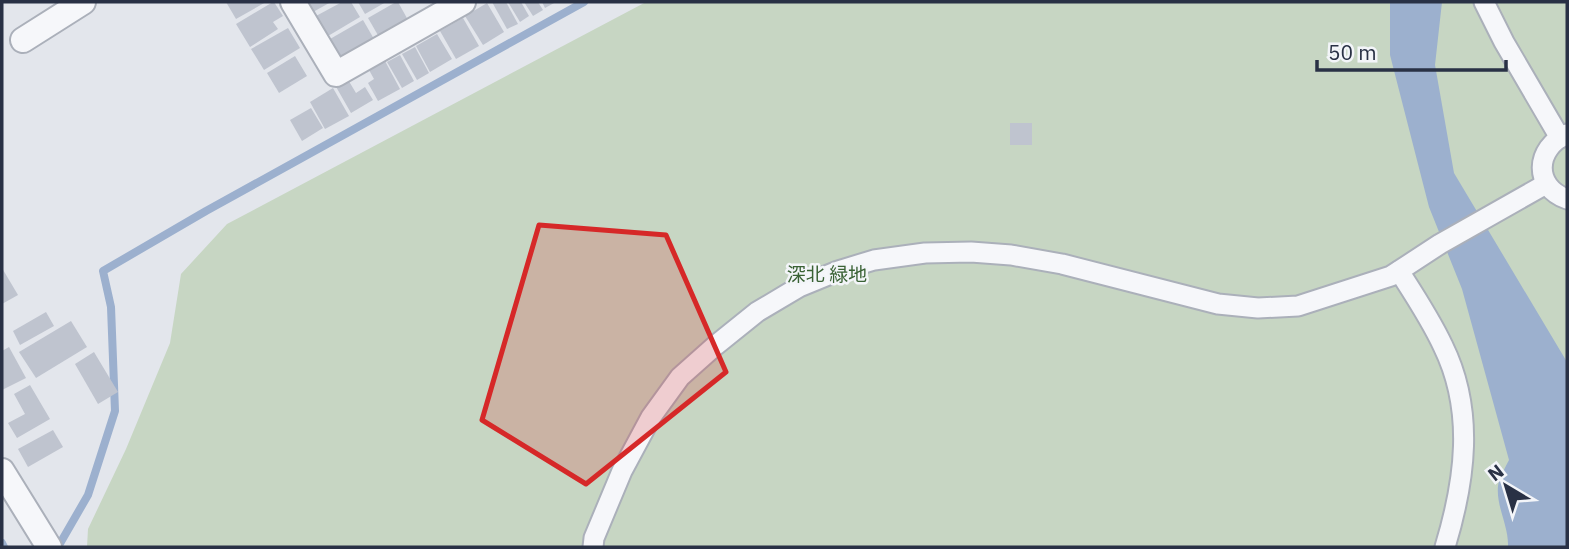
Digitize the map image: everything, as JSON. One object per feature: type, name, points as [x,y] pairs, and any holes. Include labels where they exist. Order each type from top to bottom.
[{"type":"street","points":[[23,40],[83,2]]},
{"type":"street","points":[[293,2],[336,74],[429,10],[463,2]]},
{"type":"street","points":[[1484,2],[1504,42],[1564,136],[1549,147],[1544,156],[1543,176],[1554,193],[1567,199]]},
{"type":"street","points":[[593,547],[594,538],[622,471],[651,417],[680,377],[757,312],[799,287],[838,271],[874,260],[925,253],[1011,255],[1062,264],[1218,304],[1258,308],[1298,306],[1391,276],[1440,244],[1546,184]]},
{"type":"street","points":[[1399,271],[1445,348],[1459,389],[1465,429],[1462,472],[1446,547]]},
{"type":"street","points":[[2,471],[49,547]]},
{"type":"highlighted area","points":[[539,225],[666,235],[726,372],[586,484],[482,420]]},
{"type":"green space","name":"深北 緑地","points":[[646,2],[1567,2],[1567,547],[87,547],[88,529],[126,449],[170,343],[181,274],[227,224]]},
{"type":"water","points":[[1390,2],[1442,2],[1435,65],[1454,173],[1567,362],[1567,547],[1508,547],[1498,486],[1509,460],[1462,289],[1429,207],[1390,55]]},
{"type":"building","points":[[226,2],[266,2],[236,19]]},
{"type":"building","points":[[274,2],[283,16],[273,22],[278,29],[250,47],[236,24]]},
{"type":"building","points":[[306,2],[331,2],[313,12]]},
{"type":"building","points":[[342,2],[351,2],[360,17],[328,36],[316,16]]},
{"type":"building","points":[[358,2],[386,2],[365,14]]},
{"type":"building","points":[[396,2],[408,20],[379,37],[368,18]]},
{"type":"building","points":[[492,2],[506,2],[518,24],[507,29]]},
{"type":"building","points":[[508,2],[521,2],[529,16],[520,22]]},
{"type":"building","points":[[524,2],[538,2],[543,10],[533,16]]},
{"type":"building","points":[[542,2],[556,2],[545,8]]},
{"type":"building","points":[[487,3],[504,32],[483,45],[465,16]]},
{"type":"building","points":[[463,18],[479,46],[456,59],[440,31]]},
{"type":"building","points":[[363,20],[374,39],[341,57],[330,39]]},
{"type":"building","points":[[288,28],[300,48],[264,70],[251,49]]},
{"type":"building","points":[[437,34],[452,59],[430,72],[416,46]]},
{"type":"building","points":[[415,47],[429,73],[417,80],[402,54]]},
{"type":"building","points":[[400,55],[414,81],[402,88],[387,62]]},
{"type":"building","points":[[295,56],[307,76],[279,93],[267,73]]},
{"type":"building","points":[[385,61],[400,89],[378,101],[368,83],[374,79],[369,70]]},
{"type":"building","points":[[347,78],[356,93],[365,87],[373,100],[351,113],[335,85]]},
{"type":"building","points":[[333,88],[349,116],[325,129],[310,102]]},
{"type":"building","points":[[311,108],[323,128],[302,141],[290,120]]},
{"type":"building","points":[[1010,123],[1032,123],[1032,145],[1010,145]]},
{"type":"building","points":[[2,268],[18,295],[2,304]]},
{"type":"building","points":[[46,312],[54,326],[20,345],[13,331]]},
{"type":"building","points":[[71,321],[87,347],[36,378],[19,352]]},
{"type":"building","points":[[9,347],[26,378],[2,390],[2,351]]},
{"type":"building","points":[[94,352],[118,392],[98,404],[75,364]]},
{"type":"building","points":[[30,385],[50,419],[17,438],[8,423],[25,414],[14,394]]},
{"type":"building","points":[[53,430],[63,447],[28,467],[18,449]]},
{"type":"waterway","points":[[58,547],[88,495],[115,411],[111,307],[103,271],[584,2]]},
{"type":"waterway","points":[[2,543],[4,547]]}]
